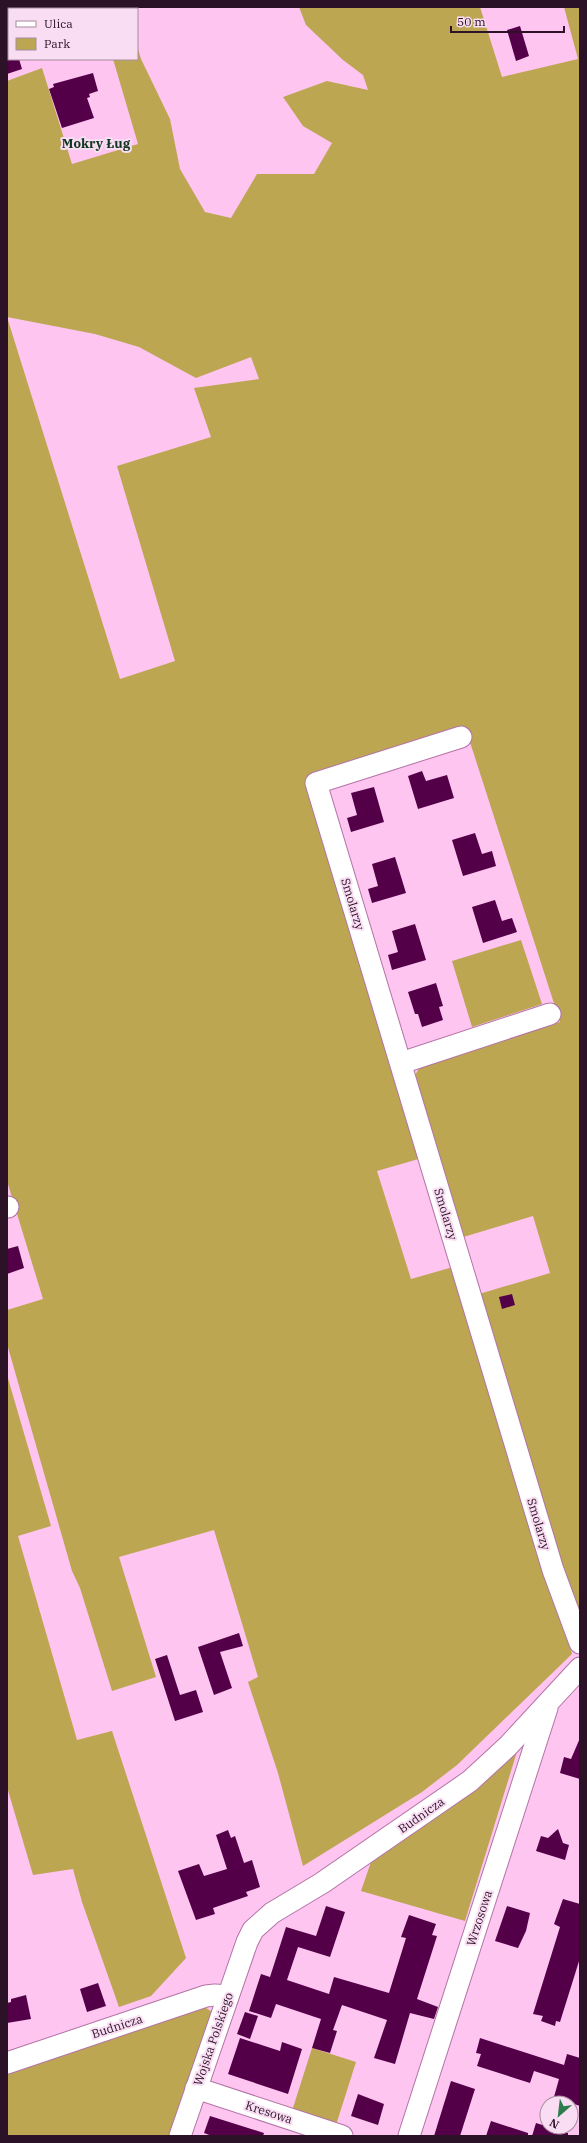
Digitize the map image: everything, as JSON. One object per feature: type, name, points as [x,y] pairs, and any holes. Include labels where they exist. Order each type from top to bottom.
[{"type":"street","name":"Smolarzy","points":[[461,737],[316,783],[553,1570],[580,1643]]},
{"type":"street","points":[[401,1063],[550,1014]]},
{"type":"street","name":"Budnicza","points":[[246,1942],[253,1930],[272,1913],[322,1883],[470,1781],[508,1746],[580,1668]]},
{"type":"street","name":"Wrzosowa","points":[[408,2136],[549,1700]]},
{"type":"street","name":"Wojska Polskiego","points":[[180,2136],[246,1942]]},
{"type":"street","name":"Budnicza","points":[[7,2063],[206,1996],[228,1996]]},
{"type":"street","name":"Kresowa","points":[[196,2088],[342,2136]]},
{"type":"green space","points":[[299,7],[480,7],[502,77],[578,59],[564,7],[580,7],[580,1630],[479,1294],[550,1273],[533,1216],[460,1238],[412,1080],[420,1067],[560,1022],[469,739],[308,780],[422,1158],[377,1171],[411,1279],[453,1267],[572,1654],[457,1765],[422,1792],[303,1866],[278,1773],[248,1682],[258,1677],[214,1530],[119,1557],[156,1677],[112,1691],[80,1588],[72,1571],[7,1344],[7,1310],[43,1299],[7,1181],[7,317],[7,81],[42,68],[72,164],[138,144],[113,60],[138,60],[138,49],[141,59],[170,119],[180,169],[205,212],[231,218],[257,174],[314,174],[332,143],[303,126],[283,97],[327,81],[368,90],[363,75],[343,60],[306,25]],"holes":[[[7,317],[95,334],[139,347],[196,378],[251,357],[259,379],[194,388],[211,437],[117,466],[175,661],[120,679]]]},
{"type":"green space","points":[[521,940],[542,1004],[472,1027],[452,961]]},
{"type":"green space","points":[[7,1375],[51,1526],[18,1536],[77,1740],[112,1731],[186,1958],[151,1996],[119,2007],[82,1902],[73,1869],[33,1875],[7,1787]]},
{"type":"green space","points":[[519,1745],[465,1921],[361,1891],[373,1856]]},
{"type":"green space","points":[[198,2003],[214,2013],[172,2136],[7,2136],[7,2073]]},
{"type":"green space","points":[[312,2048],[356,2062],[336,2125],[292,2111]]},
{"type":"building","points":[[520,26],[529,56],[516,61],[507,30]]},
{"type":"building","points":[[7,59],[19,60],[22,69],[7,74]]},
{"type":"building","points":[[93,73],[98,91],[89,94],[90,97],[87,98],[94,118],[62,128],[49,89],[54,87],[53,84]]},
{"type":"building","points":[[422,771],[426,781],[447,775],[454,798],[418,809],[408,776]]},
{"type":"building","points":[[374,787],[384,822],[351,832],[347,818],[357,815],[351,793]]},
{"type":"building","points":[[475,833],[482,854],[492,851],[496,866],[463,876],[452,840]]},
{"type":"building","points":[[395,857],[406,893],[372,903],[368,889],[378,886],[372,864]]},
{"type":"building","points":[[495,900],[502,921],[512,918],[517,932],[483,943],[472,907]]},
{"type":"building","points":[[415,924],[426,960],[392,970],[388,955],[398,952],[392,931]]},
{"type":"building","points":[[436,983],[443,1006],[439,1007],[443,1020],[422,1027],[418,1014],[415,1014],[408,992]]},
{"type":"building","points":[[18,1246],[24,1268],[7,1274],[7,1249]]},
{"type":"building","points":[[512,1294],[515,1305],[502,1309],[499,1297]]},
{"type":"building","points":[[239,1633],[243,1646],[220,1652],[232,1688],[214,1695],[198,1647]]},
{"type":"building","points":[[167,1655],[180,1695],[196,1690],[203,1712],[175,1721],[155,1659]]},
{"type":"building","points":[[580,1738],[580,1779],[560,1773],[564,1757],[571,1759]]},
{"type":"building","points":[[558,1829],[563,1843],[569,1845],[565,1860],[536,1851],[541,1836],[548,1838]]},
{"type":"building","points":[[228,1830],[231,1838],[235,1836],[244,1863],[252,1860],[260,1887],[246,1892],[248,1896],[213,1908],[215,1914],[196,1920],[178,1871],[199,1864],[204,1876],[227,1869],[216,1835]]},
{"type":"building","points":[[563,1899],[580,1904],[580,1958],[560,2022],[556,2021],[555,2026],[541,2021],[543,2016],[533,2014],[560,1927],[554,1924]]},
{"type":"building","points":[[326,1906],[345,1912],[330,1957],[298,1947],[287,1980],[329,1994],[334,1977],[389,1993],[406,1938],[401,1937],[409,1915],[436,1924],[432,1935],[437,1936],[417,1999],[438,2007],[434,2019],[410,2013],[395,2064],[374,2058],[387,2020],[342,2005],[333,2030],[337,2031],[330,2053],[312,2048],[321,2019],[276,2004],[271,2018],[249,2011],[261,1974],[270,1977],[286,1927],[316,1936]]},
{"type":"building","points":[[507,1906],[530,1913],[526,1931],[518,1948],[495,1941]]},
{"type":"building","points":[[98,1983],[106,2006],[87,2012],[80,1989]]},
{"type":"building","points":[[26,1995],[31,2019],[7,2023],[7,2003],[11,2002],[11,1999]]},
{"type":"building","points":[[245,2012],[258,2016],[250,2039],[237,2034]]},
{"type":"building","points":[[240,2038],[280,2051],[282,2042],[302,2049],[288,2094],[228,2074]]},
{"type":"building","points":[[480,2038],[564,2065],[567,2054],[580,2058],[580,2106],[579,2095],[555,2095],[559,2079],[534,2071],[530,2083],[477,2066],[481,2054],[476,2053]]},
{"type":"building","points":[[451,2081],[475,2089],[460,2136],[434,2136]]},
{"type":"building","points":[[358,2094],[384,2104],[378,2125],[351,2116]]},
{"type":"building","points":[[210,2116],[264,2133],[263,2136],[212,2136],[204,2133]]},
{"type":"building","points":[[491,2121],[528,2133],[528,2136],[486,2136]]},
{"type":"building","points":[[536,2123],[539,2124],[539,2135],[568,2135],[568,2136],[532,2136]]},
{"type":"district","name":"Mokry Ług","points":[[96,143]]}]
